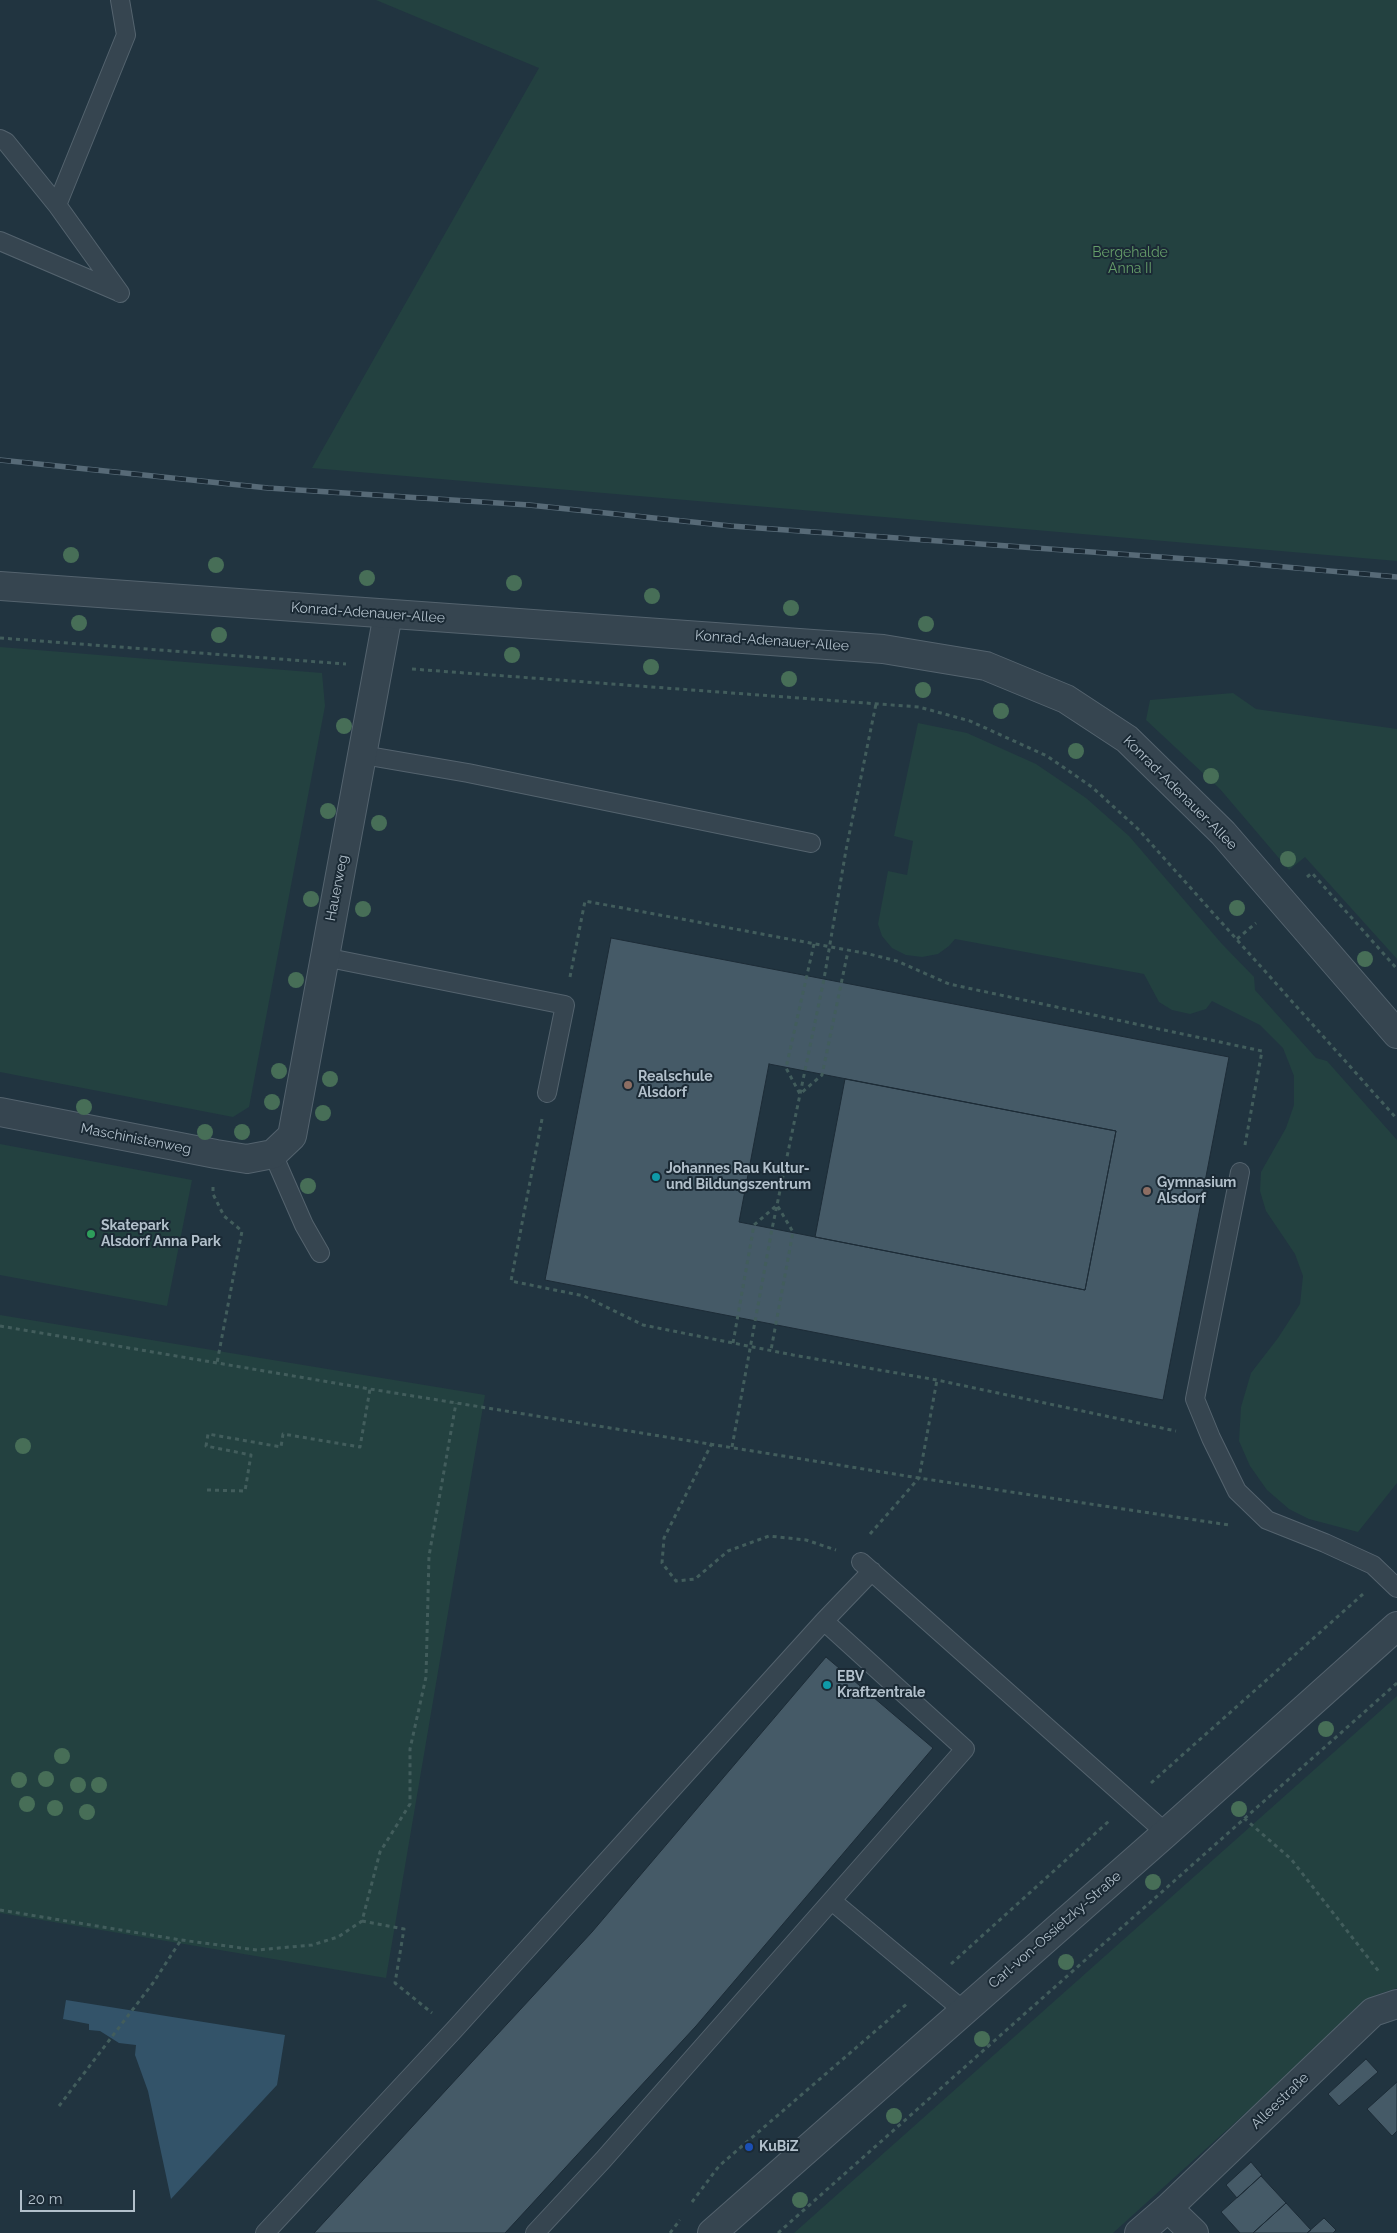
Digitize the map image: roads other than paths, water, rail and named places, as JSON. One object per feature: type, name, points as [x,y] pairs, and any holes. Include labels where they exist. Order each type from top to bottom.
[{"type":"street","name":"Konrad-Adenauer-Allee","points":[[0,586],[883,649],[986,666],[1057,696],[1127,739],[1223,833],[1397,1034]]},
{"type":"street","name":"Hauerweg","points":[[273,1154],[292,1136],[388,614]]},
{"type":"street","name":"Maschinistenweg","points":[[0,1112],[247,1159],[273,1154]]},
{"type":"street","name":"Carl-von-Ossietzky-Straße","points":[[712,2233],[1166,1833],[1397,1626]]},
{"type":"street","name":"Alleestraße","points":[[1139,2233],[1168,2208],[1373,2012],[1391,1992]]},
{"type":"street","points":[[1168,2208],[1194,2233]]},
{"type":"lane","points":[[57,205],[126,35],[120,0]]},
{"type":"lane","points":[[0,139],[6,142],[57,205],[120,293],[0,241]]},
{"type":"lane","points":[[363,755],[468,772],[811,843]]},
{"type":"lane","points":[[324,957],[565,1005],[547,1093]]},
{"type":"lane","points":[[273,1154],[304,1225],[320,1253]]},
{"type":"lane","points":[[1240,1172],[1195,1398],[1211,1438],[1237,1491],[1267,1520],[1373,1565],[1397,1588]]},
{"type":"lane","points":[[265,2233],[454,2030],[824,1621],[862,1563],[1166,1833]]},
{"type":"lane","points":[[535,2233],[610,2153],[965,1749],[824,1621]]},
{"type":"lane","points":[[832,1901],[964,2011]]},
{"type":"water","points":[[66,2000],[285,2035],[277,2085],[171,2199],[148,2091],[135,2055],[136,2045],[119,2043],[100,2031],[89,2030],[89,2024],[63,2019]]},
{"type":"railway","points":[[0,460],[268,488],[529,505],[731,526],[1230,562],[1397,577]]},
{"type":"place","name":"Realschule Alsdorf","points":[[628,1085]]},
{"type":"place","name":"Johannes Rau Kultur- und Bildungszentrum","points":[[656,1177]]},
{"type":"place","name":"Gymnasium Alsdorf","points":[[1147,1191]]},
{"type":"place","name":"Skatepark Alsdorf Anna Park","points":[[91,1234]]},
{"type":"place","name":"EBV Kraftzentrale","points":[[827,1685]]},
{"type":"place","name":"KuBiZ","points":[[749,2147]]},
{"type":"park label","name":"Bergehalde Anna II","points":[[1130,262]]}]
